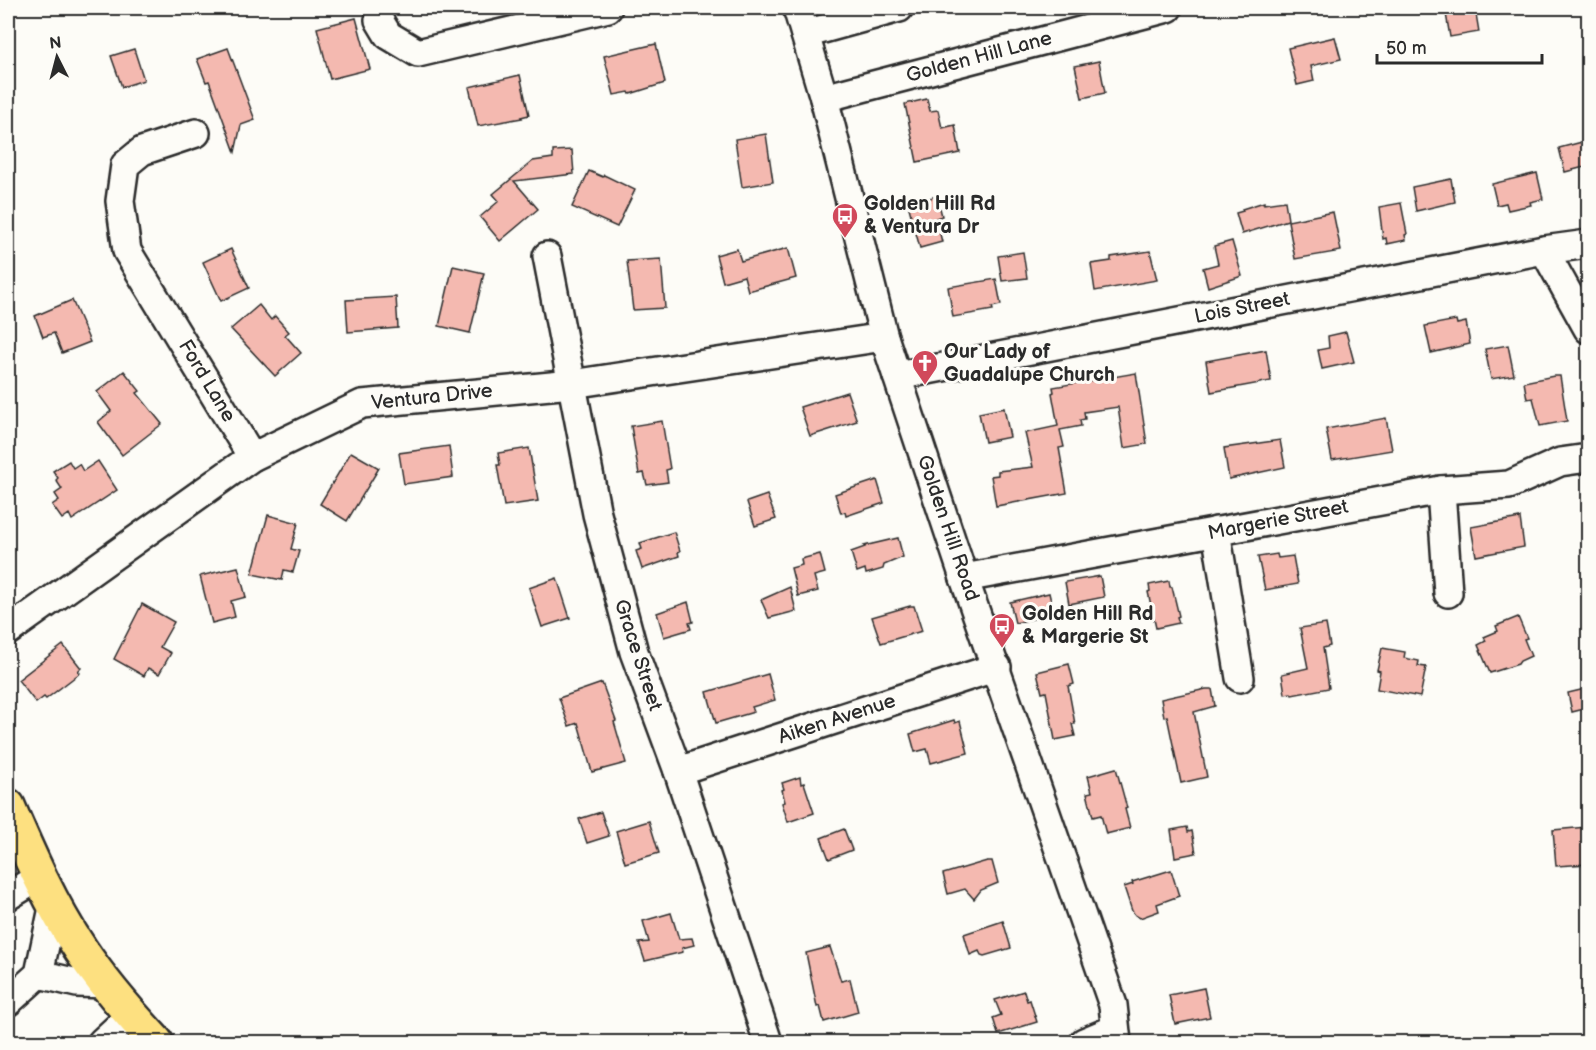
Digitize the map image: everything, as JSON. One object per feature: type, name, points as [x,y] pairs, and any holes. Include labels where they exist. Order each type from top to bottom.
[{"type":"main road","points":[[8,806],[47,890],[80,949],[131,1015],[156,1042]]},
{"type":"street","points":[[379,20],[388,35],[418,53],[608,8]]},
{"type":"street","name":"Golden Hill Road","points":[[797,8],[824,98],[884,337],[964,578],[997,667],[1113,1005],[1116,1036]]},
{"type":"street","points":[[805,34],[899,8]]},
{"type":"street","name":"Golden Hill Lane","points":[[824,98],[1168,8]]},
{"type":"street","name":"Ford Lane","points":[[196,133],[142,151],[125,165],[120,201],[127,251],[162,305],[252,457]]},
{"type":"street","name":"Lois Street","points":[[897,376],[1544,250],[1588,244]]},
{"type":"street","points":[[1544,250],[1588,329]]},
{"type":"street","name":"Grace Street","points":[[547,256],[597,514],[625,620],[768,1042]]},
{"type":"street","name":"Ventura Drive","points":[[8,631],[252,457],[362,404],[572,384],[884,337]]},
{"type":"street","name":"Margerie Street","points":[[964,578],[1441,490],[1509,485],[1560,462],[1588,458]]},
{"type":"street","points":[[1441,490],[1448,592]]},
{"type":"street","points":[[1216,531],[1240,678]]},
{"type":"street","name":"Aiken Avenue","points":[[678,771],[997,667]]},
{"type":"street","points":[[8,896],[47,890],[39,974],[8,1002]]},
{"type":"street","points":[[39,974],[77,983],[106,984]]},
{"type":"street","points":[[102,1042],[131,1015]]},
{"type":"street","points":[[1084,1042],[1116,1036]]},
{"type":"building","points":[[1445,8],[1475,8],[1479,32],[1450,37]]},
{"type":"building","points":[[356,18],[370,69],[330,79],[317,28]]},
{"type":"building","points":[[1335,37],[1341,59],[1311,66],[1314,81],[1297,85],[1288,48]]},
{"type":"building","points":[[656,44],[665,83],[630,94],[629,92],[614,95],[604,56]]},
{"type":"building","points":[[228,48],[255,120],[241,125],[235,152],[209,81],[206,82],[197,59]]},
{"type":"building","points":[[134,49],[144,80],[122,87],[111,56]]},
{"type":"building","points":[[1099,61],[1105,93],[1082,98],[1075,66]]},
{"type":"building","points":[[520,75],[529,115],[478,126],[469,87]]},
{"type":"building","points":[[927,99],[930,111],[938,110],[942,128],[955,125],[960,153],[917,162],[905,104]]},
{"type":"building","points":[[766,134],[773,182],[742,187],[735,139]]},
{"type":"building","points":[[1582,142],[1588,166],[1565,172],[1559,148]]},
{"type":"building","points":[[572,150],[574,174],[514,181],[538,209],[500,241],[480,217],[499,201],[493,194],[533,161],[553,158],[553,151]]},
{"type":"building","points":[[589,171],[603,177],[604,175],[635,190],[617,227],[572,207]]},
{"type":"building","points":[[1537,173],[1543,199],[1530,202],[1531,205],[1508,210],[1506,203],[1497,205],[1492,184]]},
{"type":"building","points":[[1451,179],[1455,202],[1416,211],[1412,187]]},
{"type":"building","points":[[937,196],[942,216],[936,218],[942,242],[920,248],[908,204]]},
{"type":"building","points":[[1285,201],[1288,220],[1242,234],[1236,213],[1264,202],[1264,204]]},
{"type":"building","points":[[1401,203],[1406,240],[1387,244],[1386,238],[1383,239],[1379,207]]},
{"type":"building","points":[[1333,212],[1341,251],[1295,259],[1288,221]]},
{"type":"building","points":[[1232,241],[1242,276],[1208,287],[1203,268],[1218,264],[1214,246]]},
{"type":"building","points":[[788,248],[796,278],[748,291],[744,276],[723,282],[716,255],[737,249],[741,261]]},
{"type":"building","points":[[231,249],[249,288],[221,301],[203,262]]},
{"type":"building","points":[[1150,251],[1157,280],[1095,291],[1091,264],[1111,261],[1111,257]]},
{"type":"building","points":[[1023,252],[1027,278],[1002,281],[998,256]]},
{"type":"building","points":[[661,259],[665,308],[633,310],[627,261]]},
{"type":"building","points":[[453,266],[484,273],[470,333],[439,326]]},
{"type":"building","points":[[996,279],[1001,305],[992,307],[993,310],[953,317],[948,287]]},
{"type":"building","points":[[396,297],[398,328],[348,332],[346,300]]},
{"type":"building","points":[[72,300],[90,342],[62,353],[54,333],[43,337],[35,316]]},
{"type":"building","points":[[259,305],[271,320],[275,316],[289,332],[285,335],[301,353],[275,376],[231,329]]},
{"type":"building","points":[[1456,320],[1457,324],[1466,322],[1470,344],[1431,353],[1425,326]]},
{"type":"building","points":[[1346,332],[1354,362],[1322,369],[1318,350],[1329,348],[1328,336]]},
{"type":"building","points":[[1508,345],[1514,375],[1491,379],[1485,349]]},
{"type":"building","points":[[1266,350],[1271,381],[1211,392],[1206,361]]},
{"type":"building","points":[[124,371],[140,391],[137,393],[162,424],[122,455],[98,422],[111,411],[97,392]]},
{"type":"building","points":[[1136,373],[1147,444],[1124,448],[1118,407],[1084,412],[1085,419],[1080,420],[1081,426],[1060,430],[1064,447],[1059,448],[1067,493],[996,506],[991,476],[998,475],[998,471],[1033,467],[1025,433],[1058,426],[1053,387]]},
{"type":"building","points":[[1560,376],[1567,421],[1540,426],[1533,398],[1527,399],[1524,382]]},
{"type":"building","points":[[847,392],[857,421],[810,436],[800,407]]},
{"type":"building","points":[[1004,408],[1010,437],[985,442],[979,413]]},
{"type":"building","points":[[1386,418],[1392,450],[1332,460],[1326,429]]},
{"type":"building","points":[[662,421],[670,469],[666,470],[668,482],[647,485],[644,473],[639,474],[631,426]]},
{"type":"building","points":[[1280,440],[1285,467],[1229,479],[1224,448]]},
{"type":"building","points":[[449,446],[453,477],[404,484],[399,453]]},
{"type":"building","points":[[529,448],[538,501],[504,506],[497,465],[500,465],[498,453]]},
{"type":"building","points":[[351,452],[379,468],[347,521],[320,504]]},
{"type":"building","points":[[69,461],[73,468],[79,464],[83,471],[98,461],[117,490],[72,520],[69,514],[62,519],[52,505],[59,500],[55,494],[62,489],[53,471]]},
{"type":"building","points":[[877,480],[884,503],[846,516],[845,512],[841,513],[835,494]]},
{"type":"building","points":[[767,495],[776,519],[755,526],[747,502]]},
{"type":"building","points":[[268,515],[298,523],[291,549],[299,551],[293,572],[284,570],[282,580],[252,574]]},
{"type":"building","points":[[1520,518],[1524,547],[1476,556],[1471,527]]},
{"type":"building","points":[[674,532],[680,551],[679,556],[642,569],[636,551],[642,549],[640,543]]},
{"type":"building","points":[[898,538],[903,557],[884,565],[883,569],[866,574],[865,569],[857,572],[851,552],[864,546]]},
{"type":"building","points":[[820,554],[825,573],[814,576],[818,591],[798,596],[791,568],[802,565],[801,559]]},
{"type":"building","points":[[1277,554],[1278,558],[1293,556],[1298,584],[1265,590],[1258,557]]},
{"type":"building","points":[[238,567],[246,597],[231,601],[235,617],[212,623],[200,576]]},
{"type":"building","points":[[1100,576],[1104,597],[1069,604],[1065,582]]},
{"type":"building","points":[[557,578],[570,618],[542,627],[529,588]]},
{"type":"building","points":[[1169,581],[1179,623],[1156,628],[1148,592],[1150,591],[1149,585]]},
{"type":"building","points":[[790,587],[796,611],[769,618],[761,600]]},
{"type":"building","points":[[1049,593],[1054,614],[1015,623],[1010,602]]},
{"type":"building","points":[[688,602],[693,622],[689,623],[691,629],[664,637],[657,613]]},
{"type":"building","points":[[142,604],[174,622],[160,647],[171,653],[159,674],[148,668],[144,676],[114,659]]},
{"type":"building","points":[[914,606],[922,631],[881,643],[872,617]]},
{"type":"building","points":[[1518,617],[1527,638],[1524,639],[1531,656],[1518,664],[1490,673],[1478,645],[1486,641],[1484,637],[1498,631],[1496,626]]},
{"type":"building","points":[[1326,624],[1330,646],[1323,648],[1329,688],[1292,695],[1291,693],[1285,694],[1282,674],[1308,668],[1300,628]]},
{"type":"building","points":[[63,645],[81,668],[78,671],[80,673],[46,699],[44,697],[36,703],[18,680]]},
{"type":"building","points":[[1382,648],[1405,652],[1404,658],[1419,661],[1418,666],[1426,667],[1420,697],[1377,689],[1380,671],[1377,670]]},
{"type":"building","points":[[1069,664],[1074,684],[1068,686],[1075,736],[1055,740],[1046,692],[1042,693],[1037,672]]},
{"type":"building","points":[[768,674],[775,700],[752,707],[754,712],[716,723],[707,692]]},
{"type":"building","points":[[602,683],[616,721],[614,722],[626,763],[592,772],[578,723],[569,726],[559,698]]},
{"type":"building","points":[[1212,689],[1215,706],[1194,712],[1207,777],[1181,783],[1167,716],[1164,717],[1161,699]]},
{"type":"building","points":[[1585,689],[1588,708],[1572,712],[1568,693]]},
{"type":"building","points":[[954,720],[955,723],[960,721],[968,753],[931,763],[927,749],[915,752],[910,734]]},
{"type":"building","points":[[1116,768],[1130,828],[1106,834],[1101,815],[1093,817],[1087,793],[1092,792],[1088,776]]},
{"type":"building","points":[[800,777],[814,813],[788,822],[782,803],[785,802],[782,783]]},
{"type":"building","points":[[601,812],[609,836],[587,843],[579,819]]},
{"type":"building","points":[[649,821],[659,853],[625,863],[616,831]]},
{"type":"building","points":[[1187,827],[1188,832],[1192,831],[1196,853],[1175,857],[1171,830]]},
{"type":"building","points":[[1587,827],[1588,864],[1556,866],[1553,830]]},
{"type":"building","points":[[844,829],[852,850],[829,859],[821,838]]},
{"type":"building","points":[[992,861],[998,883],[981,890],[974,899],[965,889],[948,894],[943,874]]},
{"type":"building","points":[[1171,870],[1179,896],[1157,904],[1159,911],[1140,918],[1135,915],[1124,887],[1133,884],[1132,882]]},
{"type":"building","points":[[671,913],[679,939],[692,938],[694,945],[682,948],[683,952],[645,961],[639,943],[649,942],[643,921]]},
{"type":"building","points":[[1003,921],[1011,948],[984,956],[979,951],[970,955],[964,934]]},
{"type":"building","points":[[830,947],[841,981],[850,979],[858,1012],[824,1022],[820,1006],[817,1007],[806,953]]},
{"type":"building","points":[[1204,988],[1210,1017],[1175,1024],[1169,995]]},
{"type":"building","points":[[1024,991],[1027,1001],[1030,1000],[1037,1022],[998,1034],[993,1018],[1001,1015],[995,1000]]},
{"type":"place","name":"Golden Hill Rd & Ventura Dr","points":[[845,239]]},
{"type":"place","name":"Our Lady of Guadalupe Church","points":[[925,386]]},
{"type":"place","name":"Golden Hill Rd & Margerie St","points":[[1002,649]]}]
